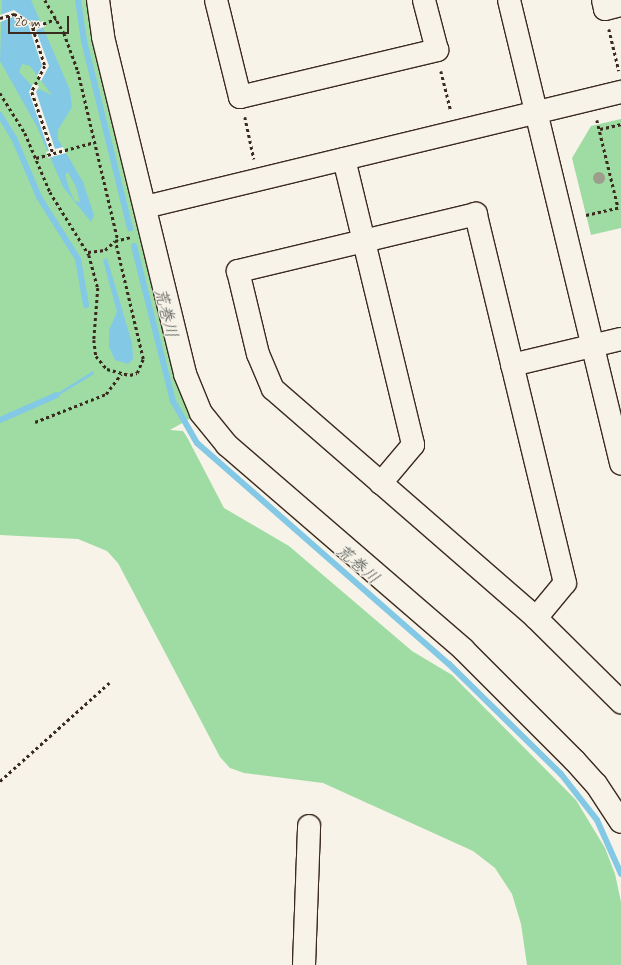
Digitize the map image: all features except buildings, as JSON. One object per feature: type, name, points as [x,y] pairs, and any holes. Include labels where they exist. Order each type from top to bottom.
[{"type":"street","points":[[98,0],[103,37],[185,374],[194,400],[213,430],[463,649],[575,761],[596,784],[621,822]]},
{"type":"street","points":[[220,1],[240,97],[436,50],[424,0]]},
{"type":"street","points":[[509,0],[621,464]]},
{"type":"street","points":[[145,207],[621,92]]},
{"type":"street","points":[[344,159],[413,446],[381,483]]},
{"type":"street","points":[[536,618],[565,583],[476,214],[238,271],[260,360],[273,389],[536,618],[621,702]]},
{"type":"street","points":[[512,365],[621,339]]},
{"type":"street","points":[[304,965],[309,826]]},
{"type":"path","points":[[0,93],[19,121],[50,192],[88,252],[98,288],[94,348],[101,364],[121,374],[137,372],[143,359],[78,72],[56,19],[45,0]]},
{"type":"path","points":[[609,5],[619,70]]},
{"type":"path","points":[[0,18],[14,14],[31,22],[45,66],[32,92],[53,153]]},
{"type":"path","points":[[32,28],[56,19]]},
{"type":"path","points":[[436,50],[451,111]]},
{"type":"path","points":[[240,97],[254,159]]},
{"type":"path","points":[[586,215],[620,207],[597,120]]},
{"type":"path","points":[[600,129],[621,124]]},
{"type":"path","points":[[36,158],[95,142]]},
{"type":"path","points":[[88,252],[105,250],[117,240],[124,239]]},
{"type":"path","points":[[35,422],[106,394],[121,374]]},
{"type":"path","points":[[0,781],[109,683]]},
{"type":"green space","points":[[0,0],[87,0],[93,39],[175,377],[191,418],[170,430],[183,431],[224,508],[289,546],[412,651],[452,675],[576,800],[605,848],[615,874],[621,902],[621,965],[527,965],[521,924],[512,894],[495,868],[473,851],[323,783],[244,773],[230,768],[220,757],[118,563],[107,551],[78,539],[0,535]]},
{"type":"green space","points":[[621,119],[621,228],[591,235],[572,158],[591,126]]},
{"type":"water","points":[[2,0],[31,0],[70,90],[72,107],[58,130],[58,139],[83,182],[94,215],[91,222],[63,187],[37,127],[0,61]],"holes":[[[22,64],[30,66],[52,95],[32,86],[19,72]],[[68,172],[76,187],[80,202],[75,201],[70,191],[65,175]]]},
{"type":"water","points":[[107,258],[132,343],[133,359],[128,364],[115,360],[109,347],[109,330],[117,312],[103,260]]},
{"type":"water","points":[[93,371],[94,374],[51,400],[50,398]]},
{"type":"pier","points":[[14,10],[34,24],[44,21],[46,26],[36,30],[49,66],[41,81],[37,76],[42,66],[28,24],[13,17],[0,22],[0,15]]},
{"type":"pier","points":[[33,84],[39,86],[36,92],[55,149],[63,147],[66,153],[48,158],[46,152],[49,151],[29,92]]},
{"type":"waterway","name":"荒巻川","points":[[78,0],[84,41],[130,228]]},
{"type":"waterway","points":[[0,115],[14,138],[39,197],[78,259],[86,305]]},
{"type":"waterway","name":"荒巻川","points":[[134,246],[173,401],[197,443],[449,664],[561,774],[597,820],[621,874]]},
{"type":"waterway","points":[[0,420],[57,395]]}]
